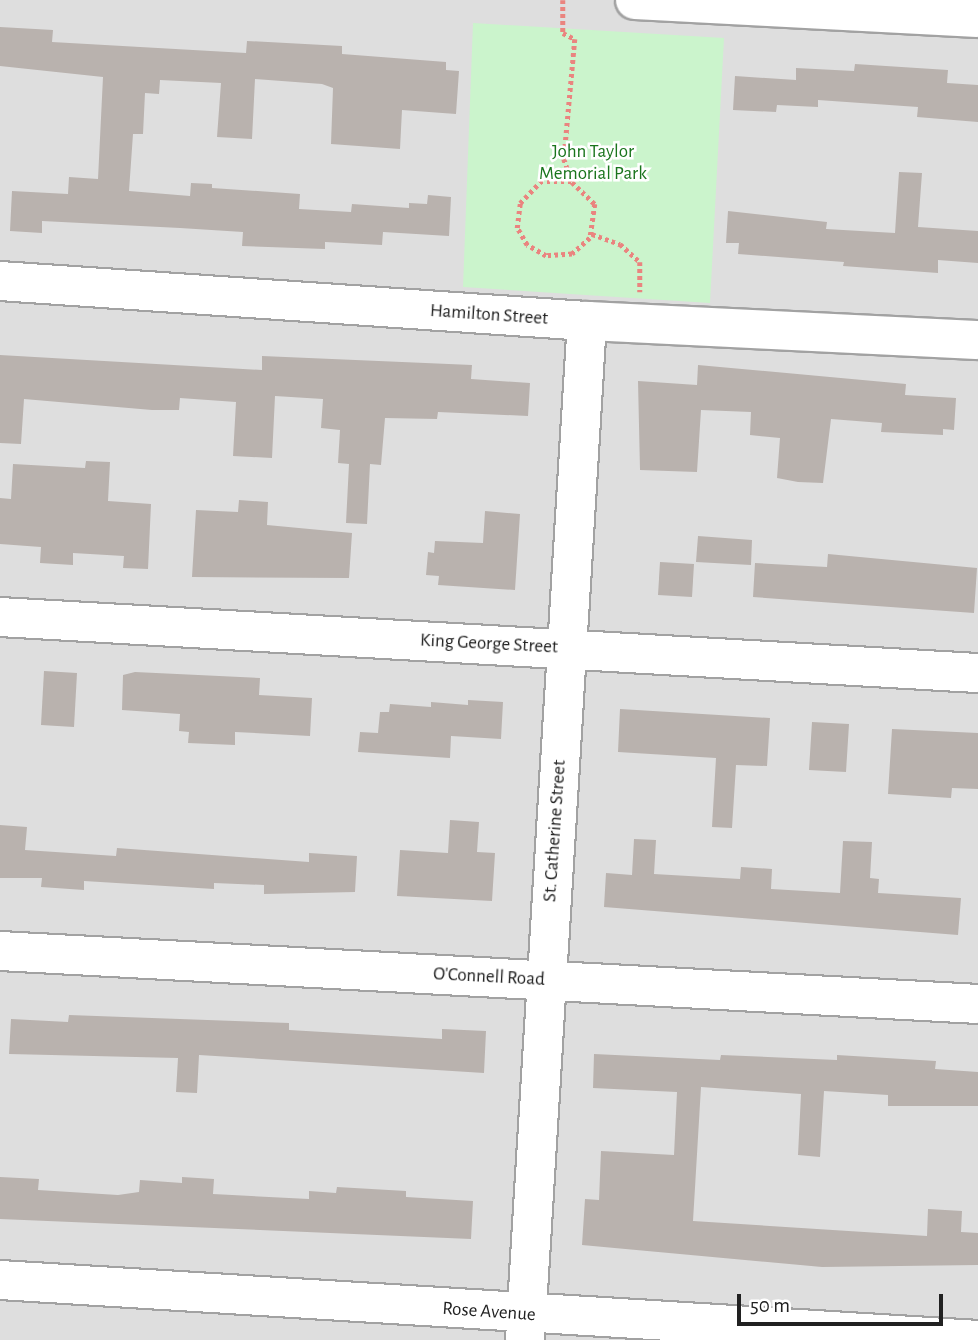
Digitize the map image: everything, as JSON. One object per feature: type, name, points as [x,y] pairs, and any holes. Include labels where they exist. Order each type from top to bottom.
[{"type":"street","points":[[635,0],[978,18]]},
{"type":"street","name":"Hamilton Street","points":[[0,281],[587,321],[978,340]]},
{"type":"street","name":"St. Catherine Street","points":[[526,1327],[544,980],[587,321]]},
{"type":"street","name":"King George Street","points":[[0,617],[978,673]]},
{"type":"street","name":"O'Connell Road","points":[[0,951],[978,1004]]},
{"type":"street","name":"Rose Avenue","points":[[0,1280],[526,1327],[978,1340]]},
{"type":"path","points":[[564,0],[563,33],[575,39],[564,159],[572,182],[595,204],[593,233],[572,254],[546,256],[527,245],[517,228],[520,203],[529,188],[558,178],[572,182]]},
{"type":"path","points":[[593,233],[620,244],[640,262],[639,324]]},
{"type":"shaded area","points":[[0,0],[978,0],[978,1340],[0,1340]]},
{"type":"green space","name":"John Taylor Memorial Park","points":[[473,23],[724,38],[710,303],[463,287]]},
{"type":"building","points":[[0,27],[53,30],[52,42],[246,53],[247,41],[342,46],[342,54],[446,62],[446,70],[459,71],[456,114],[402,110],[400,149],[331,144],[333,88],[322,84],[255,79],[252,139],[217,137],[221,83],[160,80],[159,94],[145,93],[143,134],[133,134],[129,191],[190,196],[191,183],[212,184],[212,188],[300,194],[299,209],[351,212],[352,204],[409,208],[409,203],[427,204],[428,195],[451,197],[449,236],[383,232],[382,245],[325,242],[325,249],[242,246],[243,232],[180,228],[42,221],[42,233],[10,231],[12,191],[68,194],[69,177],[98,179],[103,77],[0,66]]},
{"type":"building","points":[[855,64],[948,70],[947,83],[978,85],[978,122],[917,117],[918,107],[818,100],[818,107],[777,105],[776,112],[733,110],[735,76],[796,80],[796,68],[854,71]]},
{"type":"building","points":[[899,172],[922,173],[918,227],[978,231],[978,263],[938,260],[938,273],[843,266],[844,262],[738,254],[739,243],[726,243],[728,211],[827,222],[826,229],[895,233]]},
{"type":"building","points":[[0,355],[262,370],[262,356],[472,365],[471,379],[530,383],[528,416],[438,412],[437,419],[385,418],[381,465],[370,464],[367,524],[346,523],[349,464],[338,463],[340,430],[321,428],[323,399],[275,396],[272,458],[233,456],[236,402],[180,398],[179,410],[24,399],[21,444],[0,443]]},
{"type":"building","points":[[698,365],[906,384],[905,395],[956,398],[954,430],[943,429],[943,435],[881,432],[882,423],[831,419],[823,483],[798,482],[777,478],[780,438],[750,435],[751,412],[701,410],[697,472],[640,470],[638,381],[697,385]]},
{"type":"building","points":[[86,461],[110,462],[108,501],[151,504],[148,569],[123,568],[124,556],[73,553],[73,565],[40,563],[41,547],[0,544],[0,498],[11,499],[13,464],[85,468]]},
{"type":"building","points":[[239,500],[268,502],[267,525],[352,533],[349,578],[192,577],[196,510],[238,512]]},
{"type":"building","points":[[485,511],[520,514],[515,590],[438,585],[439,576],[426,575],[428,552],[434,553],[435,541],[483,543]]},
{"type":"building","points":[[698,536],[752,540],[751,565],[696,562]]},
{"type":"building","points":[[828,554],[977,568],[974,613],[753,597],[755,563],[827,567]]},
{"type":"building","points":[[660,562],[694,564],[692,597],[658,595]]},
{"type":"building","points":[[44,671],[77,673],[74,727],[41,725]]},
{"type":"building","points":[[135,672],[260,678],[259,695],[312,698],[310,736],[235,732],[235,745],[188,743],[189,732],[179,731],[180,714],[122,710],[123,675]]},
{"type":"building","points":[[468,700],[503,702],[501,739],[451,736],[450,758],[358,752],[360,732],[378,733],[380,712],[389,712],[390,704],[431,707],[431,702],[468,705]]},
{"type":"building","points":[[620,709],[770,718],[767,766],[736,765],[732,828],[712,827],[716,758],[618,752]]},
{"type":"building","points":[[812,722],[849,724],[846,772],[809,770]]},
{"type":"building","points":[[892,729],[978,733],[978,789],[952,788],[951,798],[888,794]]},
{"type":"building","points":[[450,820],[479,822],[477,852],[495,853],[492,901],[397,896],[400,850],[448,853]]},
{"type":"building","points":[[0,825],[27,827],[25,850],[116,856],[117,848],[309,862],[309,853],[357,856],[355,892],[264,894],[264,885],[214,883],[214,889],[84,881],[84,890],[41,887],[42,878],[0,878]]},
{"type":"building","points":[[634,839],[656,840],[654,874],[740,879],[741,867],[772,869],[771,889],[840,893],[843,841],[872,842],[870,878],[879,879],[878,893],[961,898],[958,935],[604,907],[606,873],[632,875]]},
{"type":"building","points":[[69,1015],[289,1023],[289,1030],[442,1039],[442,1029],[486,1031],[484,1073],[199,1055],[197,1093],[176,1092],[178,1058],[9,1054],[11,1019],[68,1022]]},
{"type":"building","points":[[594,1054],[720,1060],[721,1055],[837,1060],[837,1055],[936,1061],[935,1069],[978,1072],[978,1106],[888,1106],[888,1095],[824,1091],[820,1157],[798,1155],[801,1094],[701,1087],[693,1221],[927,1236],[928,1209],[962,1211],[961,1232],[978,1233],[978,1265],[822,1267],[582,1245],[585,1199],[599,1200],[601,1151],[674,1155],[677,1092],[593,1088]]},
{"type":"building","points":[[0,1177],[39,1179],[38,1190],[118,1195],[139,1192],[140,1180],[182,1183],[182,1177],[214,1179],[213,1194],[309,1199],[309,1191],[336,1193],[337,1187],[406,1191],[406,1197],[473,1201],[471,1239],[0,1219]]}]
